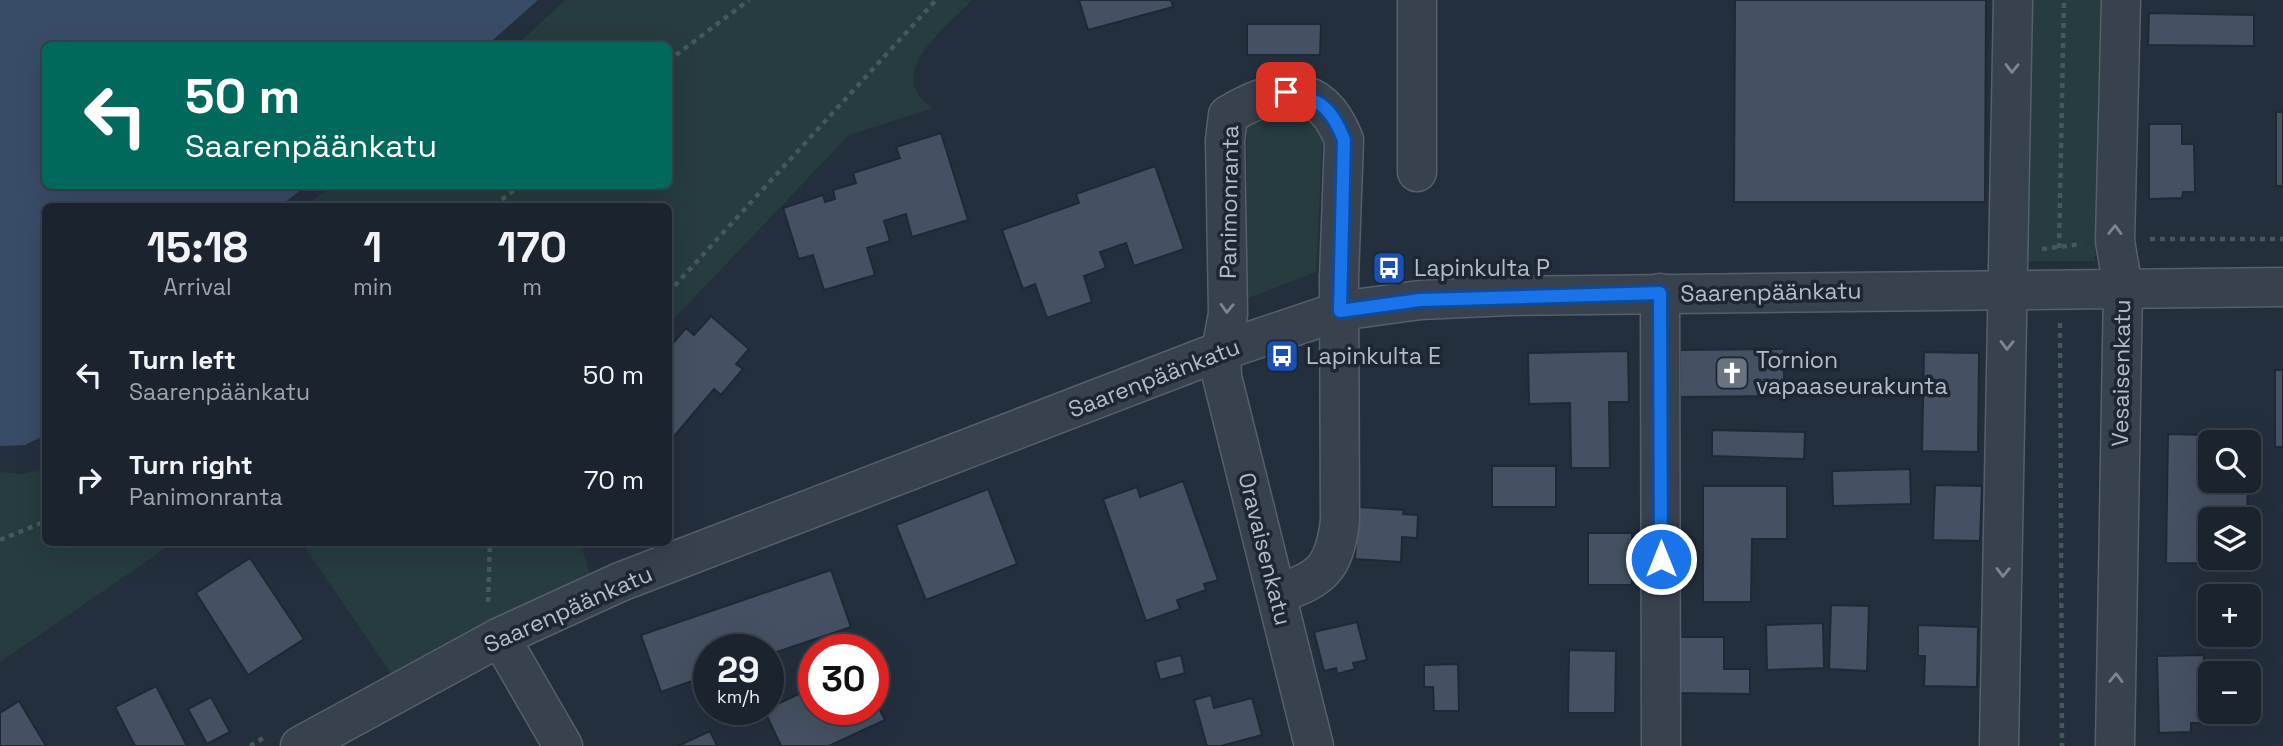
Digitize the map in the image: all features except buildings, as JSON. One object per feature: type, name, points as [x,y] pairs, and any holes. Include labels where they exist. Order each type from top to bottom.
[{"type":"street","points":[[1417,0],[1417,172]]},
{"type":"street","points":[[1999,746],[2013,0]]},
{"type":"street","name":"Vesaisenkatu","points":[[2115,746],[2123,288],[2115,241],[2121,0]]},
{"type":"street","name":"Panimonranta","points":[[1221,351],[1228,314],[1228,116],[1252,101],[1286,92],[1317,99],[1338,124],[1344,140],[1337,544],[1320,576],[1278,594]]},
{"type":"street","name":"Saarenpäänkatu","points":[[300,746],[500,637],[621,582],[1221,351],[1340,311],[1420,300],[1660,293],[2283,287]]},
{"type":"street","points":[[1660,293],[1661,746]]},
{"type":"street","name":"Oravaisenkatu","points":[[1221,351],[1222,377],[1314,746]]},
{"type":"street","points":[[500,637],[563,746]]},
{"type":"path","points":[[672,58],[749,0]]},
{"type":"path","points":[[672,289],[936,0]]},
{"type":"path","points":[[2062,746],[2059,290],[2064,0]]},
{"type":"path","points":[[498,203],[515,189]]},
{"type":"path","points":[[0,540],[42,523]]},
{"type":"path","points":[[488,601],[490,546]]},
{"type":"green space","points":[[565,0],[972,0],[923,52],[916,67],[914,81],[919,95],[933,108],[849,135],[672,321],[672,203],[309,203],[329,189],[672,189],[672,42],[520,42]]},
{"type":"green space","points":[[2030,0],[2101,0],[2095,261],[2021,261]]},
{"type":"green space","points":[[1266,110],[1302,111],[1323,130],[1316,272],[1246,299],[1247,126]]},
{"type":"green space","points":[[42,470],[42,546],[169,546],[0,662],[0,472],[20,474]]},
{"type":"green space","points":[[304,546],[582,546],[596,596],[412,704]]},
{"type":"water","points":[[0,0],[538,0],[490,42],[42,42],[42,189],[302,189],[284,203],[42,203],[42,436],[25,445],[0,446]]},
{"type":"place","name":"Lapinkulta P","points":[[1389,268]]},
{"type":"place","name":"Lapinkulta E","points":[[1282,356]]},
{"type":"place","name":"Tornion vapaaseurakunta","points":[[1732,373]]},
{"type":"route","points":[[1286,92],[1317,99],[1338,124],[1344,140],[1340,311],[1420,300],[1660,293],[1661,559]]}]
